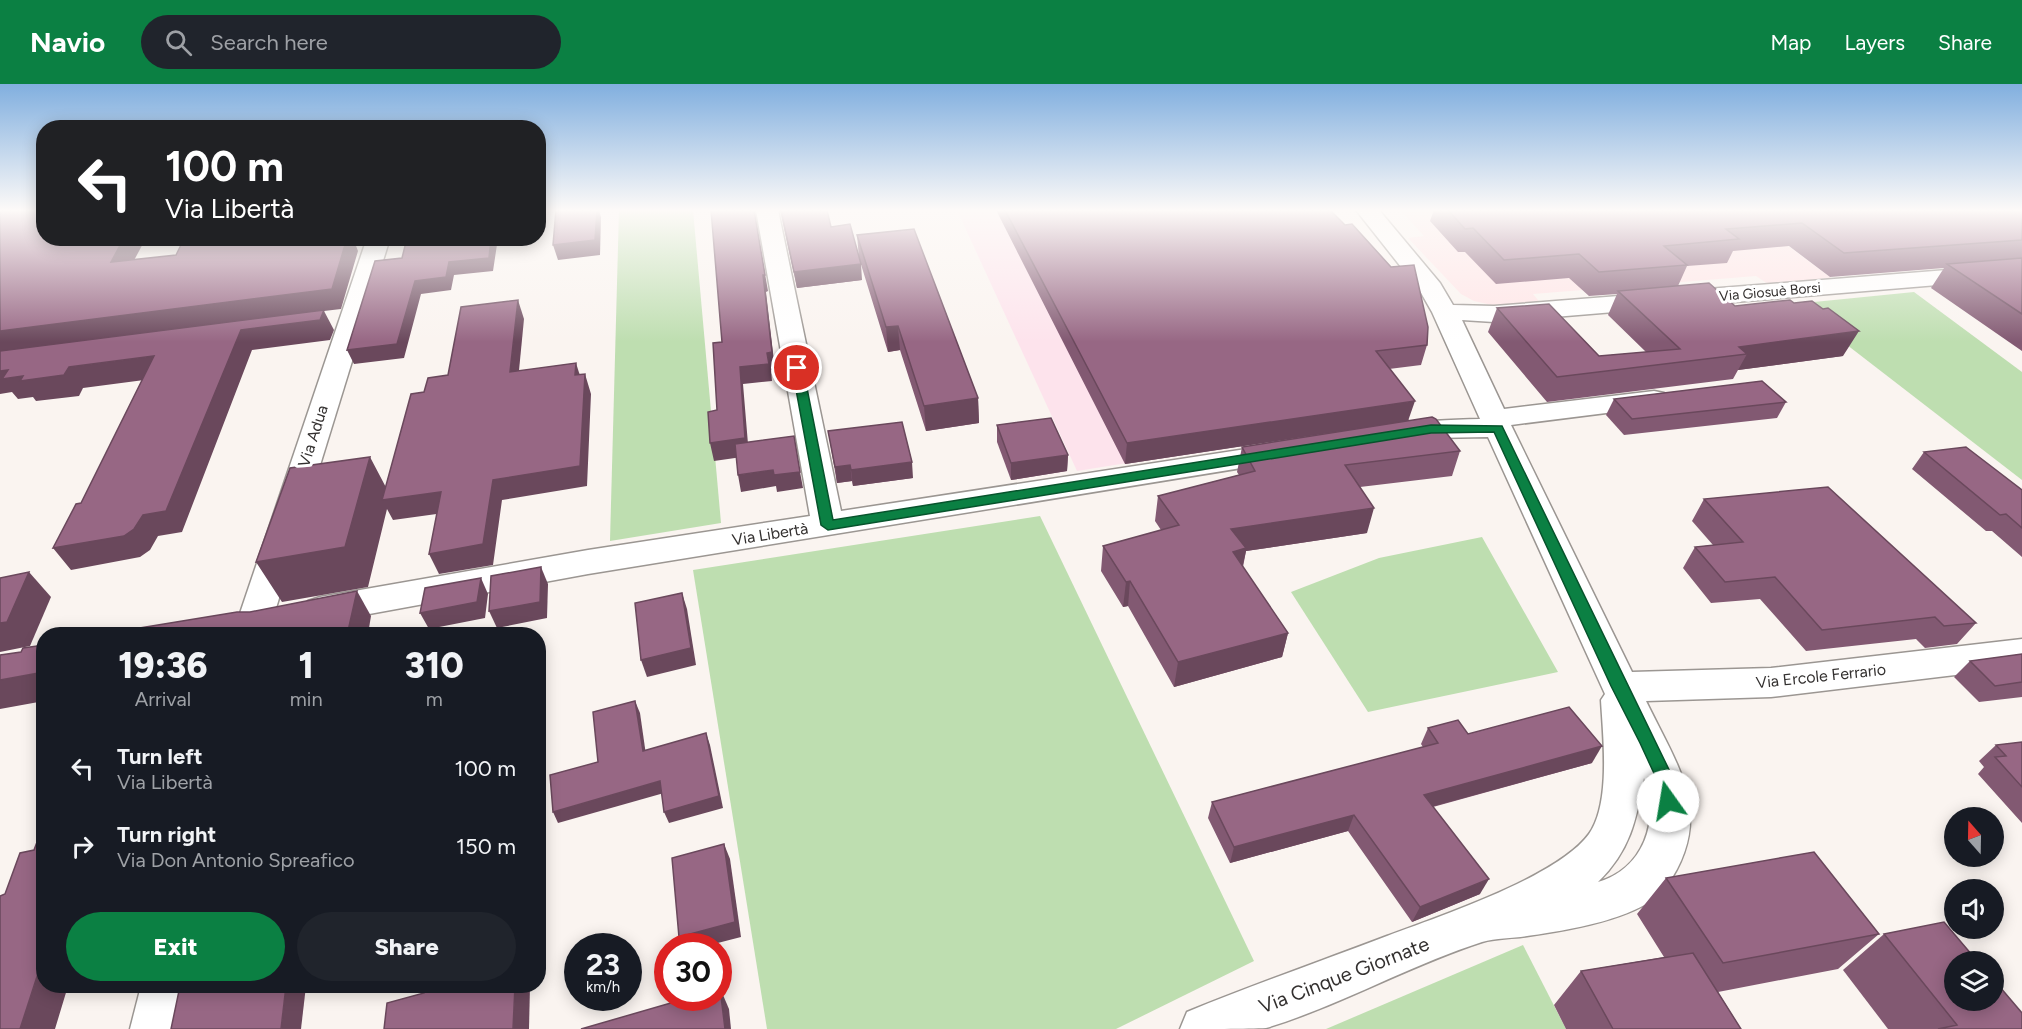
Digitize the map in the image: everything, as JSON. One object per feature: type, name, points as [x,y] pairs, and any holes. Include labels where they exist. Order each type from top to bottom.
[{"type":"street","name":"Via Adua","points":[[269,622],[340,319],[371,254]]},
{"type":"street","points":[[776,254],[828,525]]},
{"type":"street","name":"Via Cinque Giornate","points":[[1403,254],[1431,288],[1445,312],[1666,782],[1670,819],[1663,851],[1645,880],[1618,896],[1568,909],[1483,921]]},
{"type":"street","points":[[2011,271],[2022,286]]},
{"type":"street","name":"Via Giosuè Borsi","points":[[1445,312],[1518,312],[2011,271]]},
{"type":"street","points":[[1372,438],[1431,429],[1496,424],[1680,396]]},
{"type":"street","name":"Via Libertà","points":[[232,627],[588,562],[1313,448]]},
{"type":"street","name":"Via Ercole Ferrario","points":[[1619,686],[1678,688],[1810,680],[2022,653]]},
{"type":"street","name":"Via Cinque Giornate","points":[[1204,1029],[1483,921],[1553,887],[1584,868],[1603,848],[1614,827],[1625,775],[1619,686]]},
{"type":"street","points":[[154,1029],[162,993]]},
{"type":"shaded area","points":[[977,254],[1160,254],[1215,449],[1077,471]]},
{"type":"shaded area","points":[[1423,254],[1799,254],[1831,278],[1768,284],[1756,276],[1533,294],[1542,305],[1501,307],[1474,301],[1461,294]]},
{"type":"green space","points":[[618,254],[697,254],[721,523],[610,541]]},
{"type":"green space","points":[[1914,292],[2022,372],[2022,480],[1794,304]]},
{"type":"green space","points":[[1040,516],[1254,961],[1116,1029],[767,1029],[693,570]]},
{"type":"green space","points":[[1482,537],[1558,672],[1368,712],[1291,592],[1379,558]]},
{"type":"green space","points":[[1523,945],[1566,1029],[1326,1029]]},
{"type":"building","points":[[0,254],[115,254],[111,262],[176,254],[342,254],[332,289],[0,331]]},
{"type":"building","points":[[403,254],[489,254],[489,258],[449,262],[446,277],[415,281],[397,344],[347,350],[375,261],[402,258]]},
{"type":"building","points":[[715,254],[761,254],[772,352],[767,353],[769,364],[740,367],[745,438],[710,443],[708,412],[717,410],[713,343],[722,342]]},
{"type":"building","points":[[790,254],[858,254],[861,264],[794,272]]},
{"type":"building","points":[[863,254],[924,254],[978,398],[924,406],[898,326],[886,327]]},
{"type":"building","points":[[1028,254],[1379,254],[1391,267],[1414,265],[1428,327],[1427,345],[1376,351],[1415,401],[1127,443]]},
{"type":"building","points":[[1498,254],[1578,254],[1504,260]]},
{"type":"building","points":[[1579,254],[1674,254],[1687,265],[1599,272]]},
{"type":"building","points":[[2022,258],[2022,314],[1947,264]]},
{"type":"building","points":[[1709,283],[1735,306],[1790,300],[1794,303],[1812,301],[1823,309],[1828,308],[1859,331],[1739,347],[1747,354],[1557,377],[1497,308],[1549,304],[1599,356],[1680,349],[1618,291]]},
{"type":"building","points":[[518,300],[510,372],[576,363],[575,375],[585,374],[580,466],[493,480],[483,544],[429,554],[441,492],[382,500],[411,394],[424,392],[428,378],[448,375],[461,307]]},
{"type":"building","points":[[324,310],[320,320],[241,330],[166,511],[143,515],[134,529],[124,536],[53,548],[76,504],[81,503],[154,356],[69,367],[64,375],[20,381],[23,376],[2,379],[8,370],[0,371],[0,351]]},
{"type":"building","points":[[1762,381],[1786,402],[1632,419],[1614,399]]},
{"type":"building","points":[[1432,417],[1436,419],[1460,451],[1345,465],[1374,508],[1231,529],[1246,548],[1233,552],[1288,633],[1178,662],[1130,581],[1126,582],[1103,546],[1179,525],[1158,496],[1255,471],[1242,447]]},
{"type":"building","points":[[1051,418],[1068,455],[1011,463],[997,425]]},
{"type":"building","points":[[902,422],[912,462],[851,470],[850,465],[835,467],[828,431]]},
{"type":"building","points":[[794,436],[800,472],[774,475],[773,470],[738,475],[735,444]]},
{"type":"building","points":[[1966,447],[2022,490],[2022,528],[2006,514],[2000,515],[1924,452]]},
{"type":"building","points":[[370,457],[345,547],[256,562],[290,468]]},
{"type":"building","points":[[1828,487],[1976,623],[1944,626],[1935,617],[1822,630],[1775,577],[1725,582],[1695,547],[1743,542],[1704,499]]},
{"type":"building","points":[[541,567],[540,602],[489,611],[491,576]]},
{"type":"building","points":[[29,572],[7,622],[0,623],[0,578]]},
{"type":"building","points":[[481,578],[477,602],[420,613],[425,588]]},
{"type":"building","points":[[357,591],[349,627],[146,627],[237,612],[250,612]]},
{"type":"building","points":[[682,593],[691,648],[641,660],[635,603]]},
{"type":"building","points":[[36,646],[36,673],[0,680],[0,655],[21,652],[23,648]]},
{"type":"building","points":[[2022,654],[2022,682],[1995,686],[1970,661]]},
{"type":"building","points":[[635,701],[643,751],[706,733],[719,796],[664,812],[660,781],[553,812],[550,775],[598,762],[593,712]]},
{"type":"building","points":[[1569,707],[1602,746],[1424,795],[1489,879],[1420,907],[1354,815],[1234,847],[1212,802],[1438,743],[1428,728],[1458,720],[1468,734]]},
{"type":"building","points":[[2022,742],[2022,787],[1995,757],[2006,756],[1996,745]]},
{"type":"building","points":[[724,844],[735,922],[694,933],[679,933],[672,858]]},
{"type":"building","points":[[36,845],[36,980],[20,1029],[0,1029],[0,896],[5,894],[20,853],[34,850]]},
{"type":"building","points":[[1814,852],[1879,934],[1723,963],[1666,878]]},
{"type":"building","points":[[1944,922],[1944,939],[1958,939],[1969,951],[1944,951],[1944,1009],[1884,934]]},
{"type":"building","points":[[1693,953],[1741,1029],[1613,1029],[1581,971]]},
{"type":"building","points":[[2004,992],[2022,1013],[2022,1029],[1938,1029],[1957,1025],[1946,1011],[2004,1011]]},
{"type":"building","points":[[179,993],[285,993],[281,1029],[171,1029]]},
{"type":"building","points":[[424,993],[515,993],[513,1029],[384,1029],[387,1003]]},
{"type":"building","points":[[654,1008],[654,1011],[723,1011],[725,1029],[581,1029]]},
{"type":"route","points":[[797,368],[828,525],[1431,429],[1498,428],[1666,782],[1668,801]]}]
